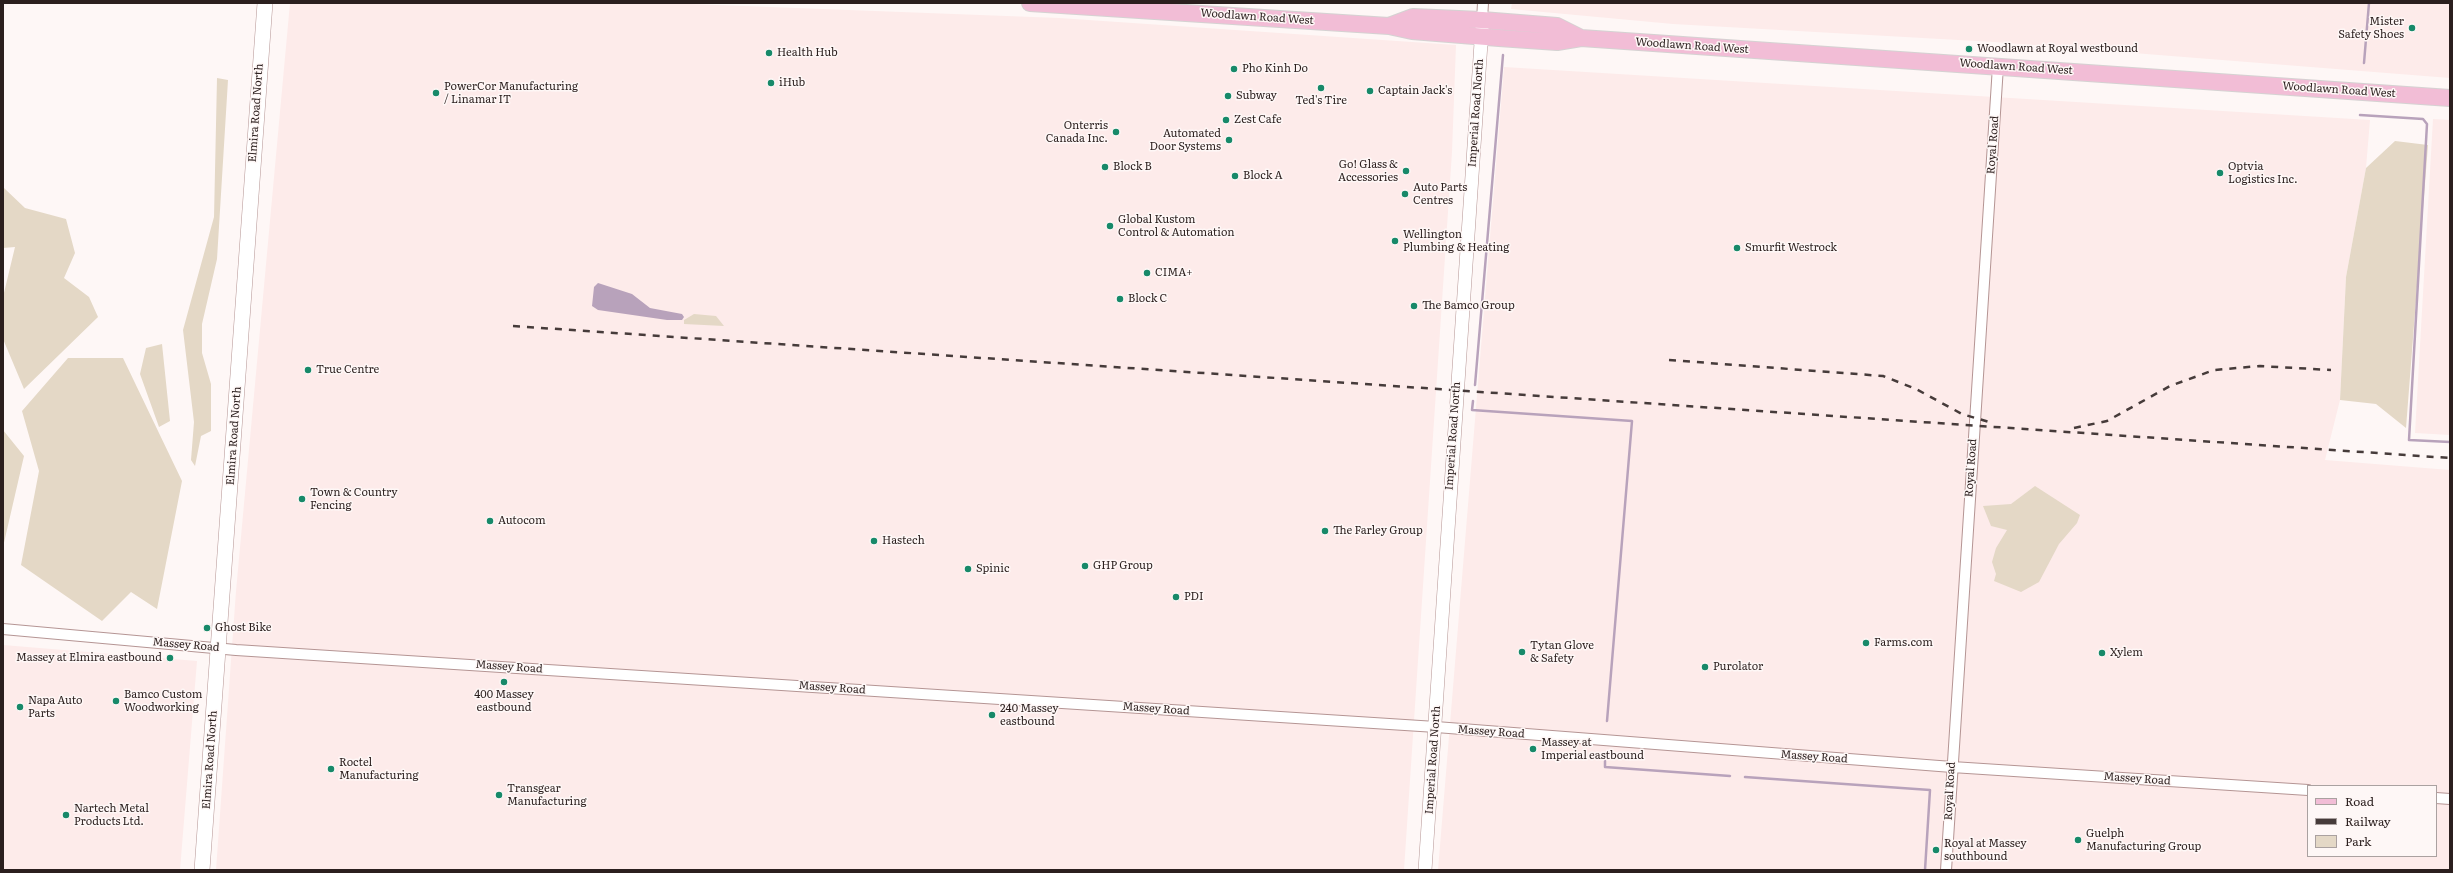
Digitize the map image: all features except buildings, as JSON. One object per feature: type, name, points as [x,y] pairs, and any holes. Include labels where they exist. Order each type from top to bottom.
[{"type":"main road","name":"Elmira Road North","points":[[202,870],[265,3]]},
{"type":"main road","name":"Woodlawn Road West","points":[[1030,3],[1389,26],[1412,31],[1481,37],[1557,42],[1581,38],[2450,98]]},
{"type":"main road","name":"Woodlawn Road West","points":[[1389,26],[1413,17],[1482,20],[1558,26],[1581,38]]},
{"type":"street","name":"Imperial Road North","points":[[1425,870],[1436,727],[1456,389],[1484,3]]},
{"type":"street","name":"Royal Road","points":[[1946,870],[1998,66]]},
{"type":"street","name":"Massey Road","points":[[3,629],[219,648],[1436,727],[1952,767],[2307,790]]},
{"type":"street","points":[[2437,798],[2450,799]]},
{"type":"shaded area","points":[[290,3],[665,3],[1059,18],[1456,45],[1452,152],[1404,870],[216,870],[236,591]]},
{"type":"shaded area","points":[[1512,3],[2450,3],[2450,78],[1994,42],[1673,24],[1511,9]]},
{"type":"shaded area","points":[[1504,67],[2370,120],[2366,168],[2346,277],[2340,400],[2325,460],[2450,470],[2450,870],[1438,870]]},
{"type":"shaded area","points":[[2433,119],[2450,120],[2450,435],[2415,433]]},
{"type":"shaded area","points":[[598,283],[632,294],[650,308],[682,314],[684,317],[682,320],[667,320],[598,310],[592,306],[594,287]]},
{"type":"shaded area","points":[[3,645],[197,661],[180,870],[3,870]]},
{"type":"green space","points":[[217,78],[228,80],[217,259],[202,324],[202,353],[211,384],[211,431],[201,436],[195,466],[191,460],[194,422],[183,330],[214,217]]},
{"type":"green space","points":[[2395,141],[2428,145],[2406,428],[2376,404],[2340,400],[2346,277],[2366,168]]},
{"type":"green space","points":[[4,188],[25,208],[66,219],[75,253],[64,278],[89,297],[98,317],[24,389],[3,339],[3,297],[15,247],[3,248]]},
{"type":"green space","points":[[694,314],[716,316],[724,326],[684,324],[684,320]]},
{"type":"green space","points":[[162,344],[170,421],[159,427],[140,374],[146,348]]},
{"type":"green space","points":[[68,358],[123,358],[182,481],[157,609],[131,592],[102,621],[21,565],[39,471],[22,411]]},
{"type":"green space","points":[[3,430],[24,456],[3,547]]},
{"type":"green space","points":[[2035,486],[2080,515],[2077,523],[2059,544],[2039,582],[2021,592],[1994,581],[1996,574],[1992,562],[1996,548],[2007,530],[1991,526],[1983,506],[2011,504]]},
{"type":"waterway","points":[[2364,63],[2369,3]]},
{"type":"waterway","points":[[1475,385],[1503,55]]},
{"type":"waterway","points":[[2360,115],[2423,119],[2427,124],[2409,440],[2450,442]]},
{"type":"waterway","points":[[1473,401],[1472,410],[1632,421],[1607,721]]},
{"type":"waterway","points":[[1605,761],[1605,767],[1730,776]]},
{"type":"waterway","points":[[1745,777],[1930,790],[1925,870]]},
{"type":"railway","points":[[513,326],[2450,458]]},
{"type":"railway","points":[[1669,360],[1883,376],[1916,389],[1962,414],[1989,422]]},
{"type":"railway","points":[[2074,428],[2107,421],[2170,386],[2214,370],[2260,366],[2331,370]]},
{"type":"place","name":"Mister Safety Shoes","points":[[2412,28]]},
{"type":"place","name":"Woodlawn at Royal westbound","points":[[1969,49]]},
{"type":"place","name":"Health Hub","points":[[769,53]]},
{"type":"place","name":"Pho Kinh Do","points":[[1234,69]]},
{"type":"place","name":"iHub","points":[[771,83]]},
{"type":"place","name":"Ted's Tire","points":[[1321,88]]},
{"type":"place","name":"Captain Jack's","points":[[1370,91]]},
{"type":"place","name":"PowerCor Manufacturing / Linamar IT","points":[[436,93]]},
{"type":"place","name":"Subway","points":[[1228,96]]},
{"type":"place","name":"Zest Cafe","points":[[1226,120]]},
{"type":"place","name":"Onterris Canada Inc.","points":[[1116,132]]},
{"type":"place","name":"Automated Door Systems","points":[[1229,140]]},
{"type":"place","name":"Block B","points":[[1105,167]]},
{"type":"place","name":"Go! Glass & Accessories","points":[[1406,171]]},
{"type":"place","name":"Optvia Logistics Inc.","points":[[2220,173]]},
{"type":"place","name":"Block A","points":[[1235,176]]},
{"type":"place","name":"Auto Parts Centres","points":[[1405,194]]},
{"type":"place","name":"Global Kustom Control & Automation","points":[[1110,226]]},
{"type":"place","name":"Wellington Plumbing & Heating","points":[[1395,241]]},
{"type":"place","name":"Smurfit Westrock","points":[[1737,248]]},
{"type":"place","name":"CIMA+","points":[[1147,273]]},
{"type":"place","name":"Block C","points":[[1120,299]]},
{"type":"place","name":"The Bamco Group","points":[[1414,306]]},
{"type":"place","name":"True Centre","points":[[308,370]]},
{"type":"place","name":"Town & Country Fencing","points":[[302,499]]},
{"type":"place","name":"Autocom","points":[[490,521]]},
{"type":"place","name":"The Farley Group","points":[[1325,531]]},
{"type":"place","name":"Hastech","points":[[874,541]]},
{"type":"place","name":"GHP Group","points":[[1085,566]]},
{"type":"place","name":"Spinic","points":[[968,569]]},
{"type":"place","name":"PDI","points":[[1176,597]]},
{"type":"place","name":"Ghost Bike","points":[[207,628]]},
{"type":"place","name":"Farms.com","points":[[1866,643]]},
{"type":"place","name":"Tytan Glove & Safety","points":[[1522,652]]},
{"type":"place","name":"Xylem","points":[[2102,653]]},
{"type":"place","name":"Massey at Elmira eastbound","points":[[170,658]]},
{"type":"place","name":"Purolator","points":[[1705,667]]},
{"type":"place","name":"400 Massey eastbound","points":[[504,682]]},
{"type":"place","name":"Bamco Custom Woodworking","points":[[116,701]]},
{"type":"place","name":"Napa Auto Parts","points":[[20,707]]},
{"type":"place","name":"240 Massey eastbound","points":[[992,715]]},
{"type":"place","name":"Massey at Imperial eastbound","points":[[1533,749]]},
{"type":"place","name":"Roctel Manufacturing","points":[[331,769]]},
{"type":"place","name":"Transgear Manufacturing","points":[[499,795]]},
{"type":"place","name":"Nartech Metal Products Ltd.","points":[[66,815]]},
{"type":"place","name":"Guelph Manufacturing Group","points":[[2078,840]]},
{"type":"place","name":"Royal at Massey southbound","points":[[1936,850]]}]
